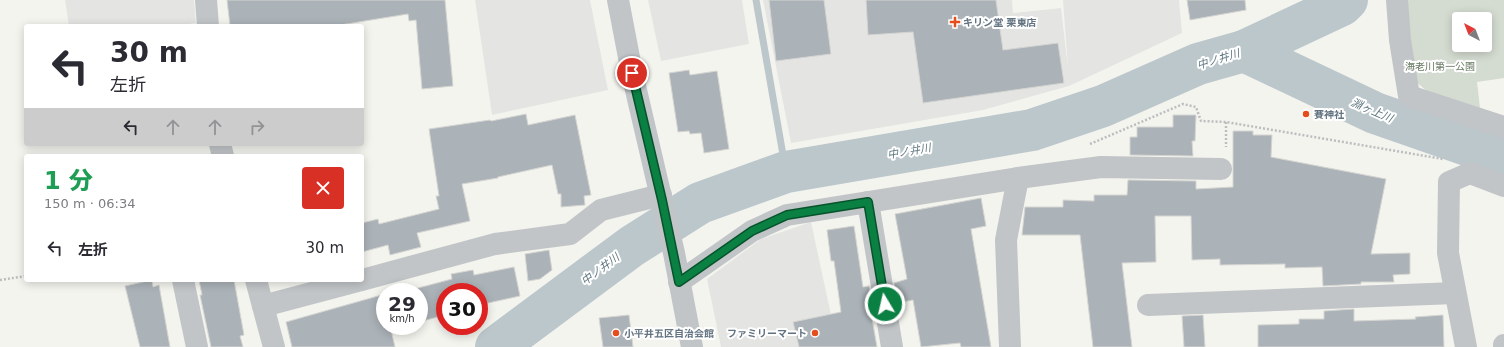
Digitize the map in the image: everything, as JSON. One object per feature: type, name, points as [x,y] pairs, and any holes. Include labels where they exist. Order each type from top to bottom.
[{"type":"street","points":[[206,0],[208,24]]},
{"type":"street","points":[[618,0],[632,73],[674,253],[692,347]]},
{"type":"street","points":[[1397,0],[1400,40],[1409,96],[1504,127]]},
{"type":"street","points":[[679,282],[752,231],[787,215],[1018,178],[1101,167],[1221,169]]},
{"type":"street","points":[[1466,347],[1448,253],[1449,182],[1470,173],[1504,186]]},
{"type":"street","points":[[1010,347],[1006,240],[1018,178]]},
{"type":"street","points":[[364,279],[495,244],[570,234],[602,210],[662,197]]},
{"type":"street","points":[[868,202],[892,347]]},
{"type":"street","points":[[183,282],[197,347]]},
{"type":"street","points":[[257,282],[274,347]]},
{"type":"street","points":[[263,306],[354,282]]},
{"type":"street","points":[[1148,305],[1455,293]]},
{"type":"path","points":[[1085,146],[1183,104],[1196,107],[1201,121],[1226,122],[1442,158],[1458,178]]},
{"type":"path","points":[[0,280],[24,276]]},
{"type":"shaded area","points":[[65,0],[194,0],[196,23],[69,24]]},
{"type":"shaded area","points":[[475,0],[590,0],[608,90],[492,115]]},
{"type":"shaded area","points":[[648,0],[742,0],[749,44],[661,61]]},
{"type":"shaded area","points":[[763,0],[1012,0],[1013,13],[1061,8],[1068,68],[1063,0],[1179,0],[1182,33],[1069,86],[983,110],[791,143]]},
{"type":"shaded area","points":[[811,222],[838,347],[721,347],[707,279],[761,239]]},
{"type":"green space","name":"海老川第一公園","points":[[1504,0],[1504,78],[1477,82],[1480,108],[1427,91],[1414,80],[1407,1]]},
{"type":"building","points":[[227,0],[445,0],[453,86],[422,89],[416,20],[409,21],[408,14],[346,24],[230,24]]},
{"type":"building","points":[[769,0],[824,0],[831,54],[776,61]]},
{"type":"building","points":[[866,0],[996,0],[1003,50],[1058,43],[1064,83],[923,103],[913,32],[868,35]]},
{"type":"building","points":[[1187,0],[1245,0],[1246,10],[1190,20]]},
{"type":"building","points":[[689,70],[690,75],[717,71],[729,149],[704,153],[701,133],[690,134],[689,131],[678,132],[669,73]]},
{"type":"building","points":[[526,114],[528,125],[575,115],[591,195],[584,196],[585,205],[561,207],[561,194],[558,194],[552,165],[498,178],[462,184],[470,221],[417,233],[421,247],[390,255],[388,245],[364,251],[364,222],[378,219],[379,224],[439,209],[436,196],[439,196],[429,129],[491,121]]},
{"type":"building","points":[[1173,115],[1196,115],[1195,141],[1192,141],[1193,156],[1130,155],[1130,137],[1137,137],[1137,127],[1173,127]]},
{"type":"building","points":[[1233,131],[1253,131],[1253,135],[1272,135],[1271,157],[1386,179],[1371,254],[1410,253],[1410,274],[1393,275],[1394,282],[1361,282],[1361,284],[1323,286],[1322,267],[1285,268],[1285,264],[1220,265],[1220,259],[1192,260],[1191,216],[1155,216],[1156,262],[1122,263],[1132,347],[1093,347],[1080,235],[1022,235],[1025,207],[1063,207],[1063,200],[1094,201],[1094,195],[1127,195],[1128,180],[1196,181],[1196,189],[1233,187]]},
{"type":"building","points":[[981,198],[986,226],[971,229],[991,347],[961,347],[960,343],[921,347],[913,300],[897,303],[894,283],[907,279],[895,214]]},
{"type":"building","points":[[854,226],[863,287],[869,286],[873,307],[870,307],[877,347],[799,347],[793,322],[841,312],[834,261],[831,261],[827,230]]},
{"type":"building","points":[[549,250],[552,270],[540,279],[528,281],[525,254]]},
{"type":"building","points":[[514,267],[520,296],[488,303],[488,283],[437,283],[452,279],[451,274],[473,270],[474,275]]},
{"type":"building","points":[[143,282],[152,282],[153,287],[159,285],[170,347],[140,347],[125,286]]},
{"type":"building","points":[[199,282],[234,282],[244,335],[240,336],[243,347],[211,347],[200,295],[202,295]]},
{"type":"building","points":[[436,283],[436,317],[428,320],[428,285]]},
{"type":"building","points":[[376,297],[376,335],[392,335],[395,347],[292,347],[286,322]]},
{"type":"building","points":[[1354,309],[1354,321],[1416,319],[1415,317],[1443,315],[1444,347],[1258,347],[1258,325],[1299,324],[1299,319],[1324,319],[1324,311]]},
{"type":"building","name":"小平井五区自治会館","points":[[629,315],[633,347],[603,347],[599,318]]},
{"type":"building","points":[[1203,315],[1205,347],[1184,347],[1182,316]]},
{"type":"waterway","points":[[756,0],[786,172]]},
{"type":"waterway","name":"中ノ井川","points":[[496,347],[632,246],[700,203],[786,172],[1032,130],[1103,106],[1198,64],[1244,51],[1342,5],[1347,0]]},
{"type":"waterway","name":"淵ヶ上川","points":[[1244,51],[1375,113],[1504,158]]},
{"type":"place","name":"キリン堂 栗東店","points":[[955,22]]},
{"type":"place","name":"賽神社","points":[[1306,114]]},
{"type":"place","name":"小平井五区自治会館","points":[[616,333]]},
{"type":"place","name":"ファミリーマート","points":[[815,333]]},
{"type":"route","points":[[632,73],[674,253],[679,282],[752,231],[787,215],[868,202],[885,304]]}]
